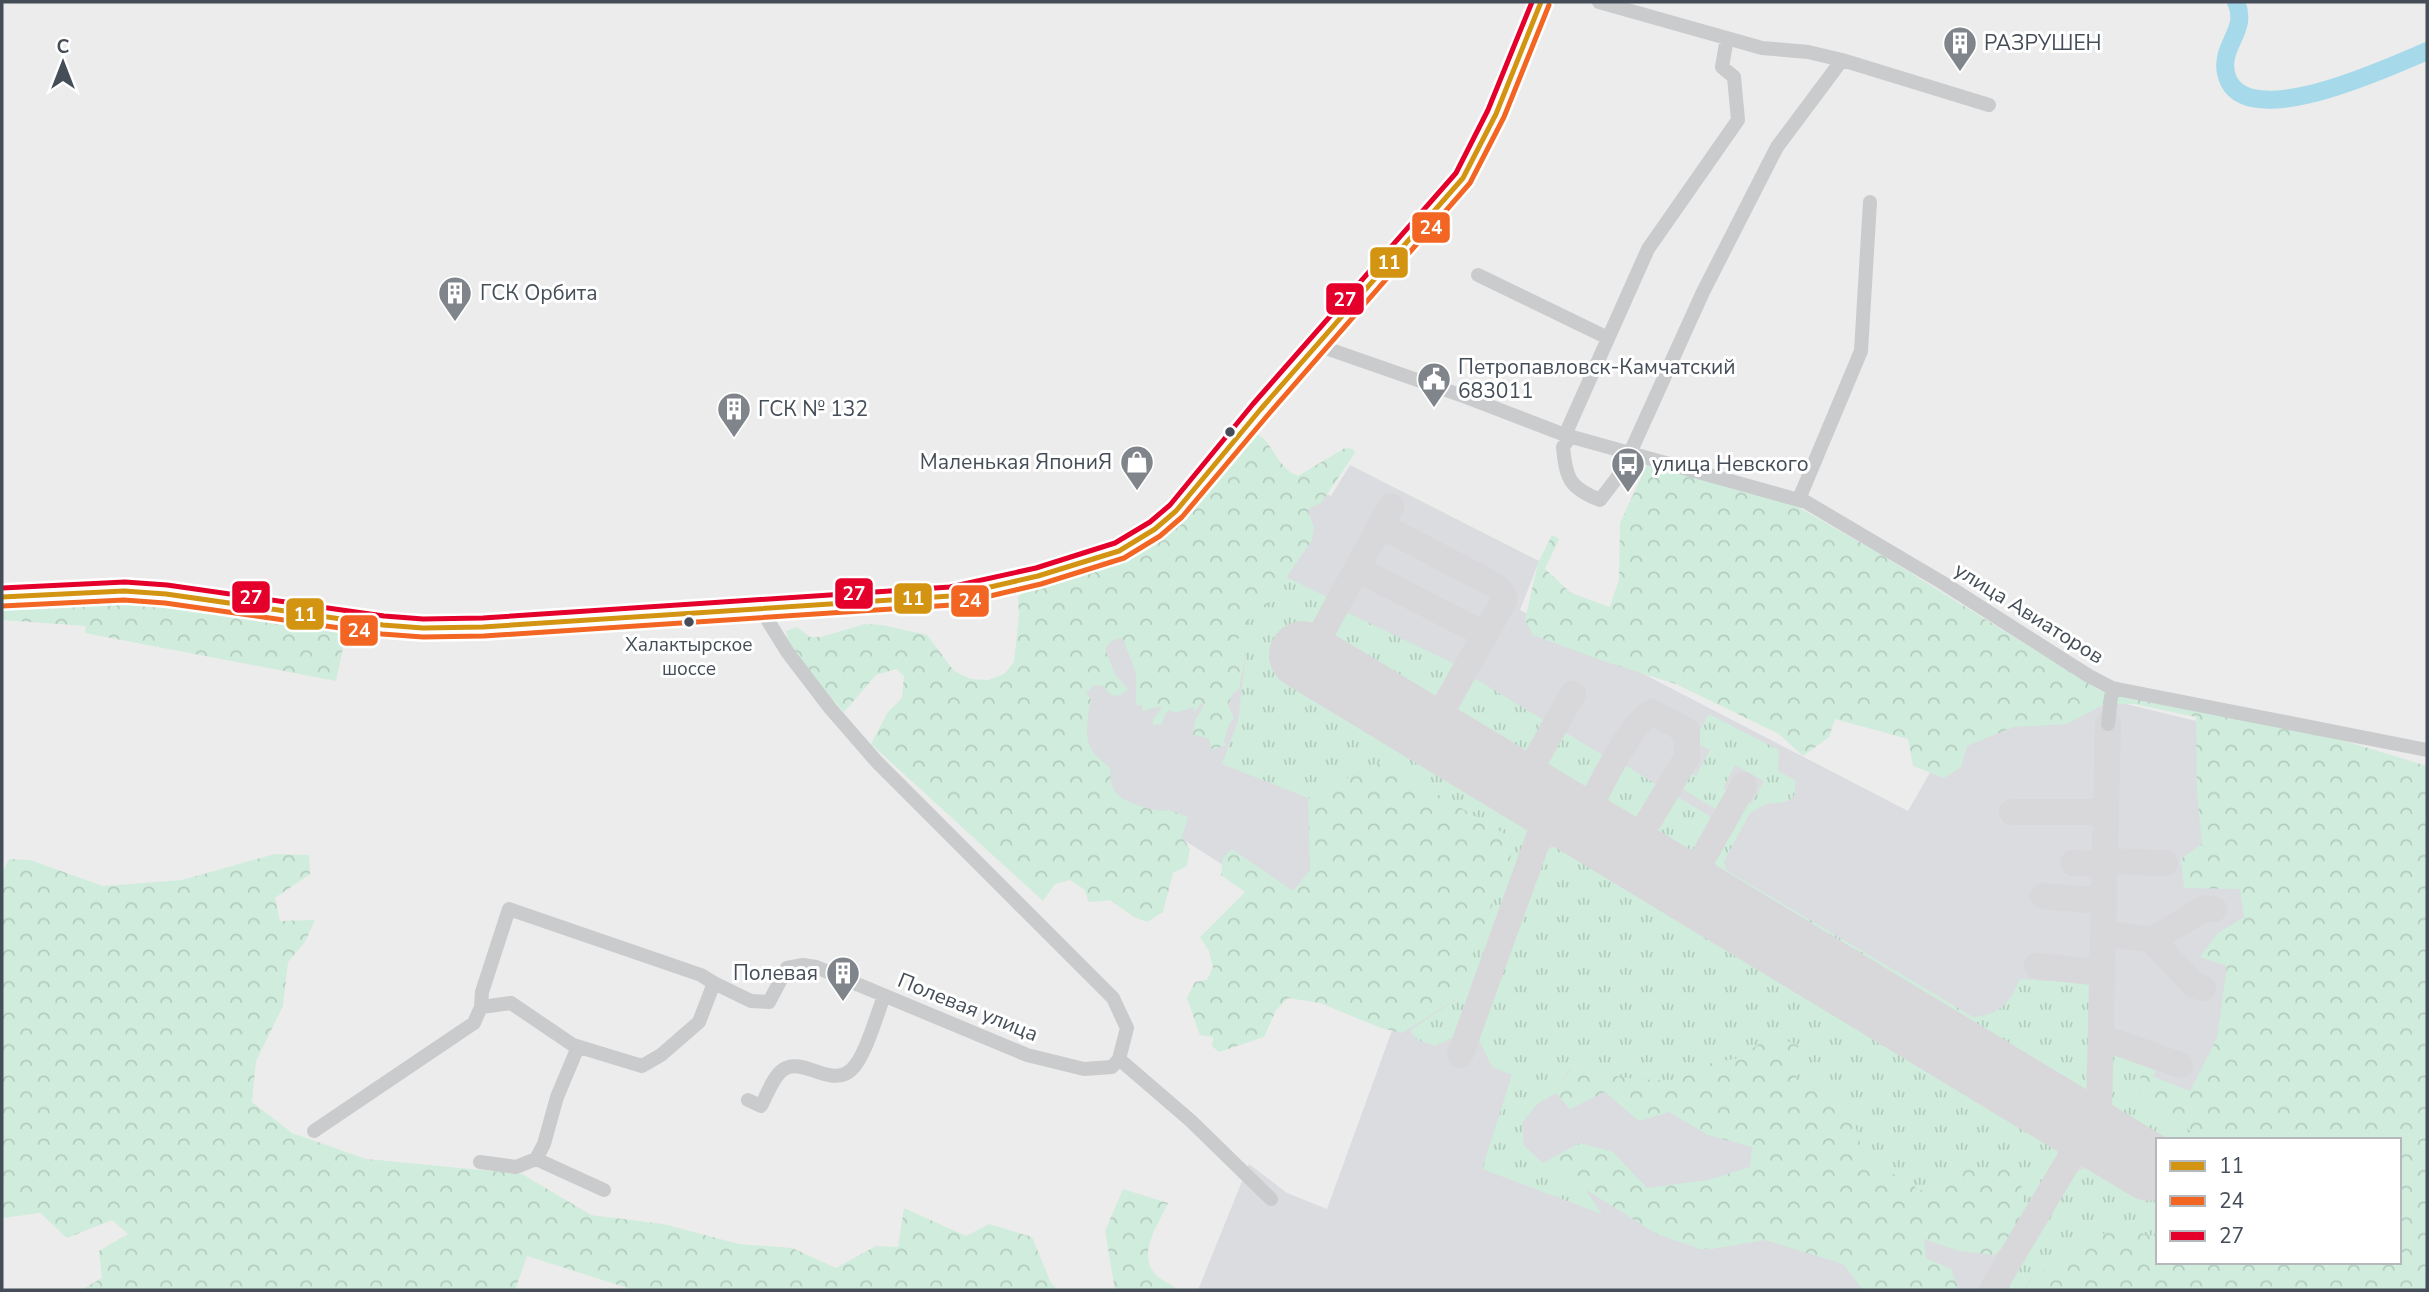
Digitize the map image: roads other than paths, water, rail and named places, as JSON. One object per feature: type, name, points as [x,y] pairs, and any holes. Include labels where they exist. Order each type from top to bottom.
[{"type":"street","points":[[2,597],[124,590],[423,628],[951,596],[1038,576],[1119,551],[1155,529],[1176,512],[1260,410],[1463,178],[1500,108],[1541,2]]},
{"type":"street","points":[[1599,2],[1762,48],[1808,52],[1842,60],[1989,105]]},
{"type":"street","points":[[1727,38],[1723,67],[1734,77],[1738,120],[1648,249],[1563,447],[1566,475],[1580,492],[1600,500],[1626,466],[1703,292],[1777,147],[1842,60]]},
{"type":"street","points":[[1799,499],[1861,351],[1870,202]]},
{"type":"street","points":[[1478,275],[1608,338]]},
{"type":"street","points":[[1317,345],[1568,435],[1630,453]]},
{"type":"street","name":"улица Авиаторов","points":[[1630,453],[1799,499],[1943,583],[2112,688],[2427,750]]},
{"type":"street","points":[[760,608],[788,653],[830,708],[877,762],[1113,998],[1127,1028],[1119,1059],[1191,1121],[1272,1199]]},
{"type":"street","points":[[2108,724],[2112,688]]},
{"type":"street","points":[[314,1131],[474,1023],[509,909],[701,975],[714,983],[699,1021],[660,1055],[642,1066],[578,1046],[511,1003],[481,1007]]},
{"type":"street","name":"Полевая улица","points":[[714,983],[751,1001],[769,1002],[787,968],[803,965],[816,967],[1027,1055],[1084,1069],[1112,1067],[1119,1059]]},
{"type":"street","points":[[748,1100],[761,1106],[778,1075],[785,1068],[798,1067],[828,1075],[843,1074],[852,1069],[865,1047],[884,996]]},
{"type":"street","points":[[480,1162],[516,1167],[536,1159],[578,1046]]},
{"type":"street","points":[[536,1159],[604,1190]]},
{"type":"waterway","points":[[2236,2],[2239,21],[2227,54],[2226,73],[2237,91],[2258,99],[2286,99],[2318,92],[2351,82],[2427,51]]},
{"type":"place","name":"РАЗРУШЕН","points":[[1960,73]]},
{"type":"place","name":"ГСК Орбита","points":[[455,323]]},
{"type":"place","name":"Петропавловск-Камчатский 683011","points":[[1434,409]]},
{"type":"place","name":"ГСК № 132","points":[[734,439]]},
{"type":"place","name":"Маленькая ЯпониЯ","points":[[1137,492]]},
{"type":"place","name":"улица Невского","points":[[1628,494]]},
{"type":"place","name":"Халактырское шоссе","points":[[689,622]]},
{"type":"place","name":"Полевая","points":[[843,1003]]}]
